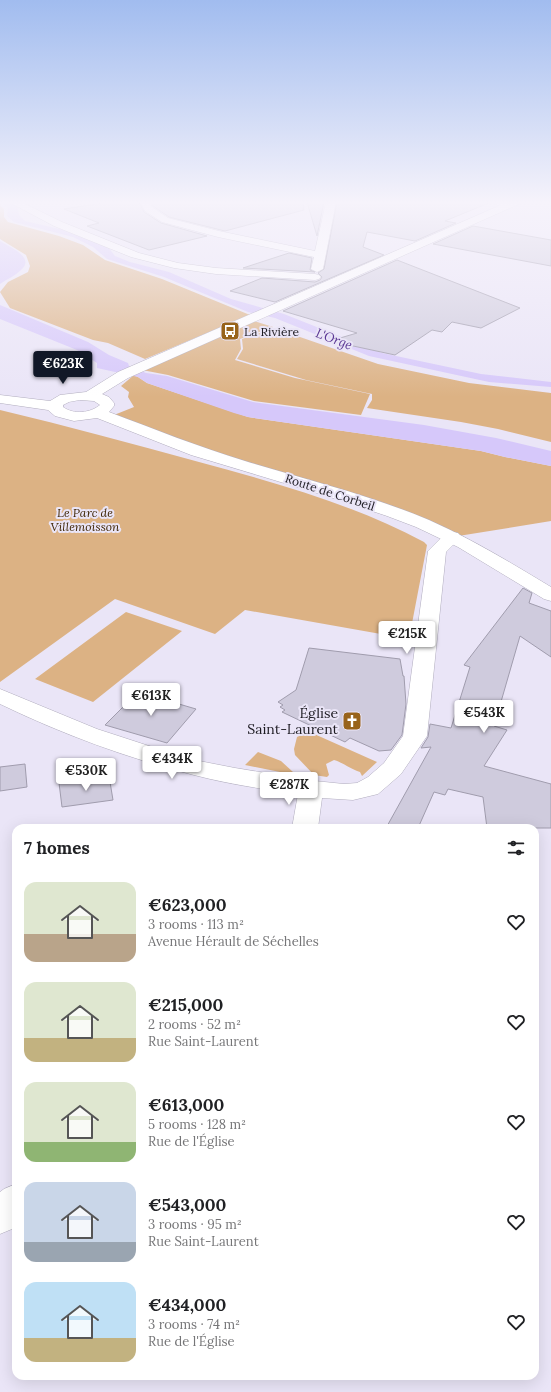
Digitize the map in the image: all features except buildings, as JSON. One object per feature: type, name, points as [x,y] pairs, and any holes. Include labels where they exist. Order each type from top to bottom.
[{"type":"street","points":[[190,267],[216,271],[315,277]]},
{"type":"street","points":[[314,291],[316,267]]},
{"type":"street","points":[[89,396],[140,368],[369,267]]},
{"type":"street","points":[[0,399],[54,406],[58,412],[69,416],[84,416],[98,413],[106,408],[107,403],[101,398],[89,396],[65,398],[56,403],[54,406]]},
{"type":"street","name":"Route de Corbeil","points":[[98,413],[155,437],[211,456],[373,505],[452,537],[551,594]]},
{"type":"street","points":[[0,696],[58,722],[182,765],[240,778],[311,789],[344,792],[361,791],[375,784],[395,764],[408,749],[415,736],[438,551],[452,537]]},
{"type":"street","points":[[306,824],[311,789]]},
{"type":"street","points":[[0,1217],[12,1204]]},
{"type":"green space","points":[[30,267],[126,267],[162,279],[250,315],[145,359],[108,343],[93,340],[10,308],[0,292],[8,282],[28,272]]},
{"type":"green space","points":[[254,321],[273,327],[240,339],[241,349],[235,360],[295,378],[370,394],[361,415],[254,401],[168,375],[142,370]]},
{"type":"green space","points":[[274,328],[378,364],[469,383],[551,393],[551,442],[461,422],[367,408],[372,400],[372,394],[306,380],[237,359],[243,349],[242,339]]},
{"type":"green space","points":[[134,375],[147,383],[248,417],[481,451],[551,466],[551,521],[452,537],[109,417],[134,407],[128,397],[129,392],[121,386]]},
{"type":"green space","name":"Le Parc de Villemoisson","points":[[0,410],[228,470],[314,496],[370,516],[424,542],[427,545],[409,639],[245,610],[215,634],[115,599],[0,682]]},
{"type":"green space","points":[[126,612],[182,631],[93,702],[35,679]]},
{"type":"green space","points":[[306,733],[312,733],[377,762],[362,776],[360,772],[334,760],[326,764],[329,775],[327,777],[314,775],[295,755],[294,749],[297,737]]},
{"type":"green space","points":[[258,752],[281,761],[293,772],[290,774],[245,765]]},
{"type":"water","points":[[0,267],[23,267],[16,274],[0,284]]},
{"type":"water","name":"L'Orge","points":[[132,267],[149,267],[169,272],[231,299],[284,314],[382,353],[481,374],[551,382],[551,387],[489,382],[369,356],[275,318],[248,312],[164,277]]},
{"type":"water","points":[[0,305],[88,342],[109,355],[128,363],[129,366],[146,373],[167,376],[253,402],[424,425],[496,438],[551,451],[551,466],[481,451],[248,417],[234,413],[147,383],[138,377],[97,368],[97,363],[77,350],[0,319]]},
{"type":"place","name":"La Rivière","points":[[230,331]]},
{"type":"place","name":"Église Saint-Laurent","points":[[352,721]]}]
